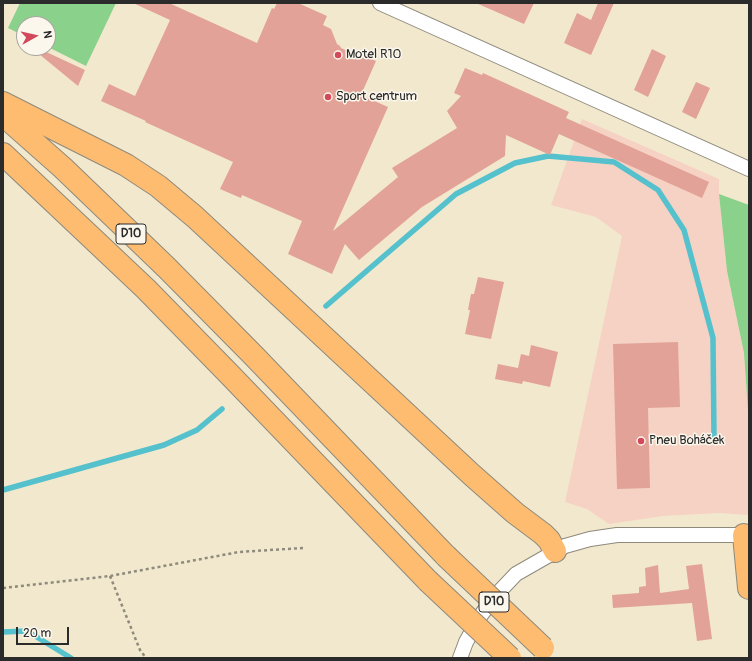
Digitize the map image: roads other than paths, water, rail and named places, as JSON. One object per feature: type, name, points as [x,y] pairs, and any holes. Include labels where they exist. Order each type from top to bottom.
[{"type":"highway","points":[[3,103],[126,166],[158,186],[195,217],[472,475],[515,513],[543,534],[555,551]]},
{"type":"highway","name":"D10","points":[[3,115],[63,168],[167,268],[255,357],[446,556],[548,653]]},
{"type":"highway","name":"D10","points":[[3,154],[167,311],[232,376],[428,581],[510,658]]},
{"type":"highway","points":[[746,535],[749,588]]},
{"type":"street","points":[[380,3],[749,169]]},
{"type":"street","points":[[460,658],[466,642],[481,615],[498,593],[516,574],[565,546],[590,539],[617,535],[746,535]]},
{"type":"waterway","points":[[326,306],[456,194],[515,163],[548,156],[614,162],[658,190],[684,230],[713,338],[714,438]]},
{"type":"waterway","points":[[3,490],[164,445],[197,430],[222,409]]},
{"type":"waterway","points":[[3,632],[27,631],[71,658]]},
{"type":"place","name":"Motel R10","points":[[338,55]]},
{"type":"place","name":"Sport centrum","points":[[328,97]]},
{"type":"place","name":"Pneu Boháček","points":[[641,441]]}]
